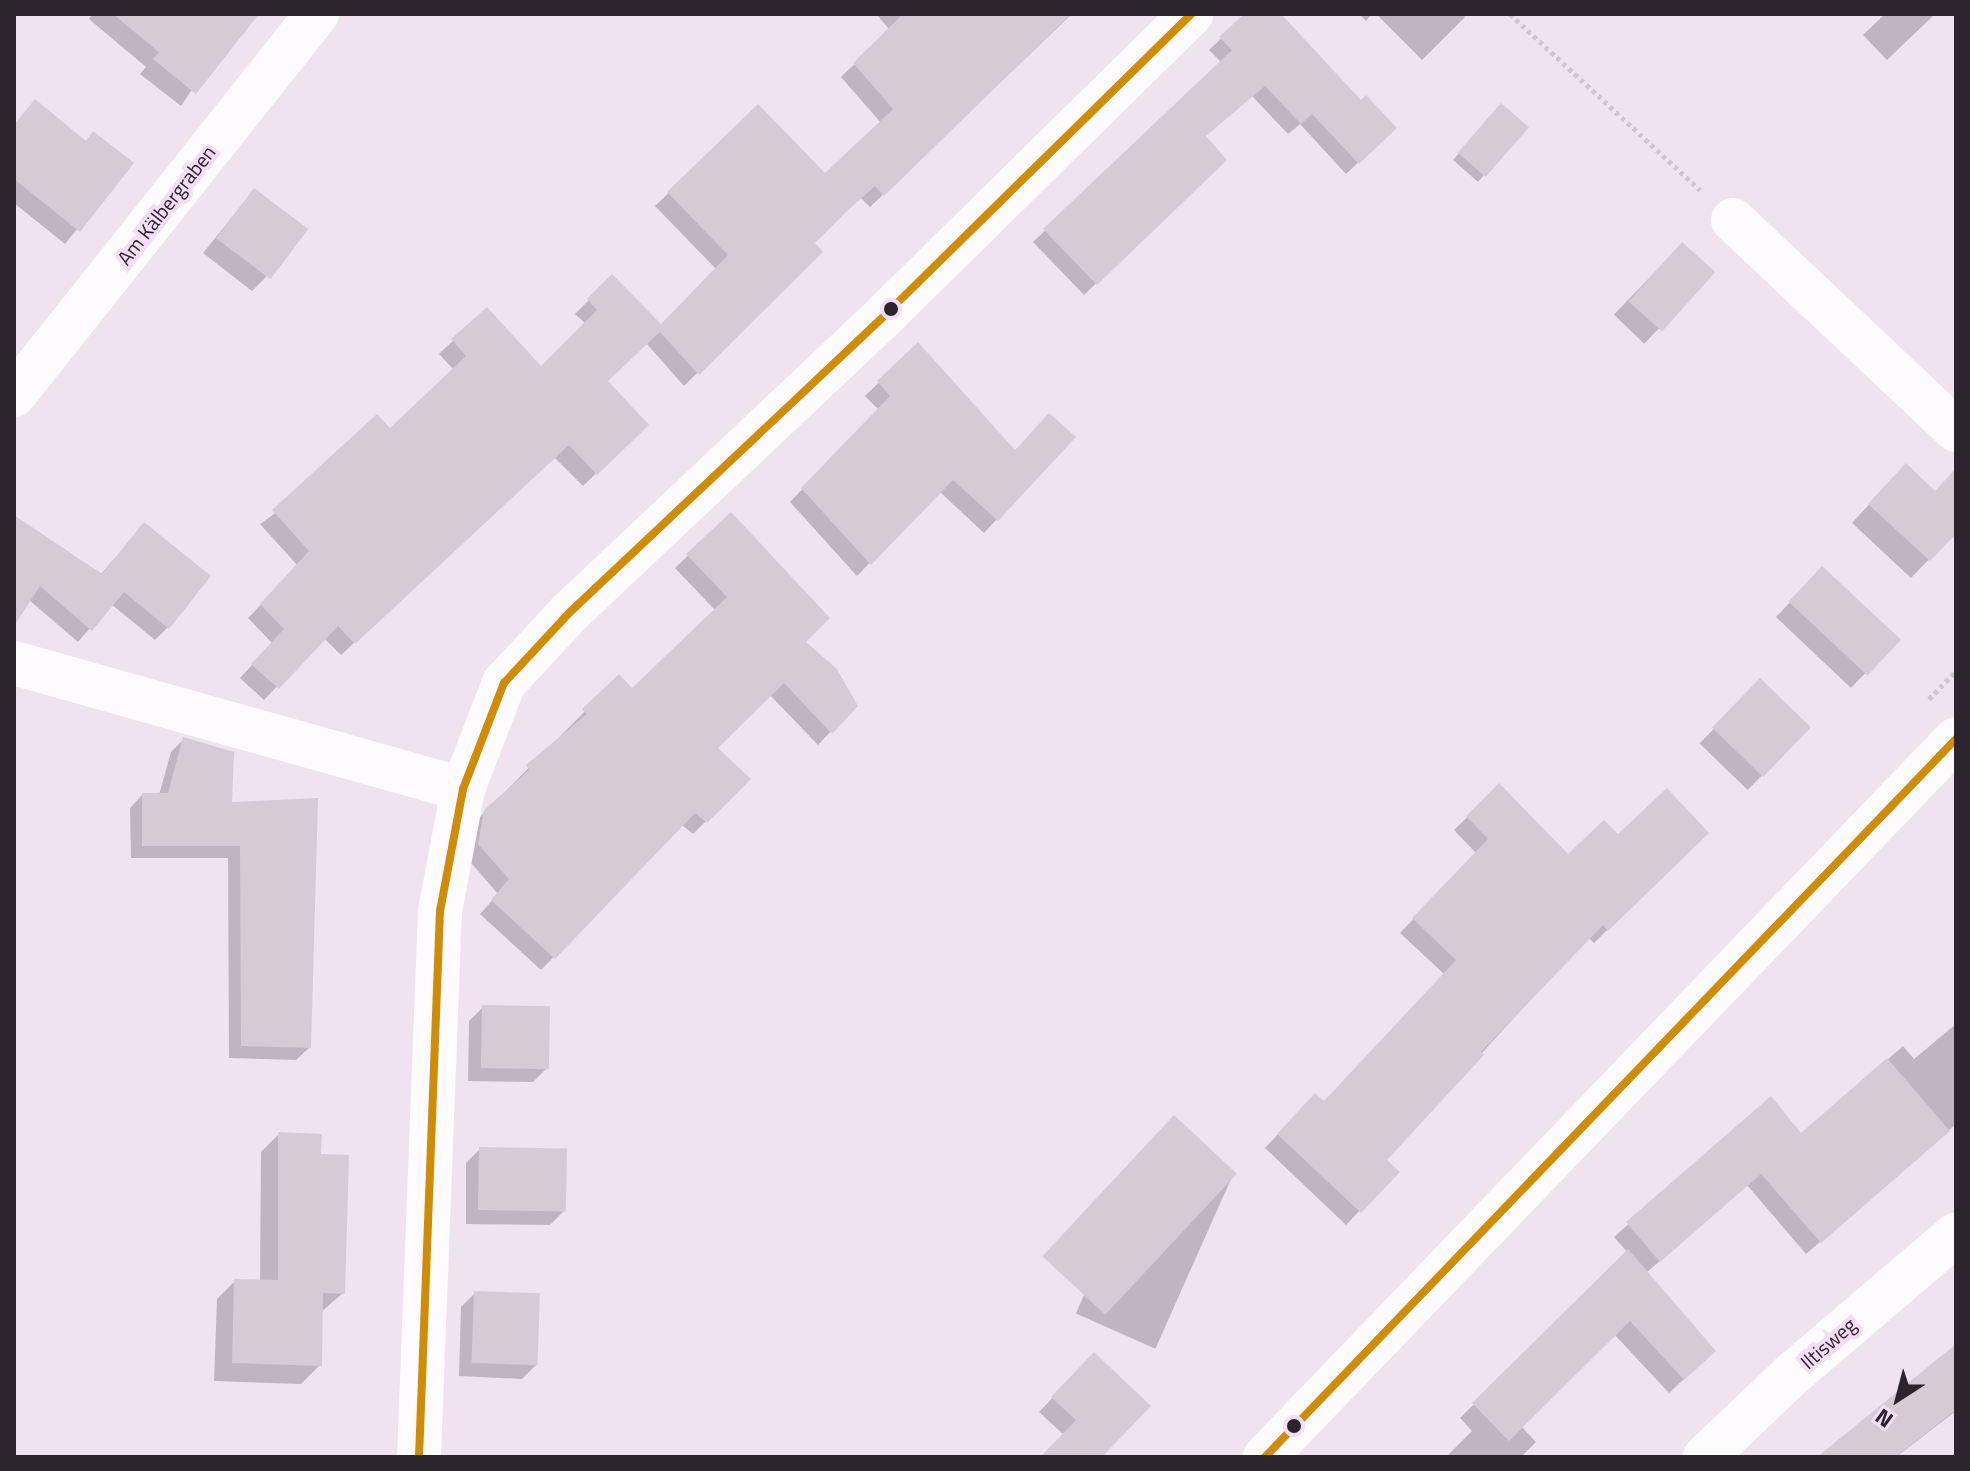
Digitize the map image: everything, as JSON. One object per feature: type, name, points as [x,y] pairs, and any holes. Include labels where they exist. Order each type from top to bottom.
[{"type":"street","name":"Am Kälbergraben","points":[[14,395],[317,14]]},
{"type":"street","points":[[419,1457],[440,911],[463,789],[504,683],[569,613],[824,372],[1191,14]]},
{"type":"street","points":[[1733,220],[1956,430]]},
{"type":"street","points":[[14,663],[463,789]]},
{"type":"street","points":[[1265,1457],[1956,739]]},
{"type":"street","name":"Iltisweg","points":[[1705,1457],[1790,1376],[1956,1234]]},
{"type":"path","points":[[1510,14],[1733,220]]},
{"type":"building","points":[[113,14],[259,14],[196,94],[153,59],[159,52]]},
{"type":"building","points":[[903,14],[1071,14],[884,196],[875,186],[846,212],[815,243],[823,252],[699,375],[660,332],[608,381],[649,425],[597,475],[569,445],[355,644],[338,626],[279,689],[251,664],[284,629],[260,604],[309,551],[272,510],[377,414],[390,428],[466,356],[451,339],[487,307],[541,366],[597,310],[587,299],[612,274],[661,324],[728,255],[667,192],[758,104],[825,173],[893,109],[853,63]]},
{"type":"building","points":[[1244,14],[1281,14],[1361,100],[1366,95],[1397,128],[1359,164],[1312,114],[1301,124],[1265,86],[1206,136],[1227,160],[1097,285],[1043,229],[1232,50],[1219,37]]},
{"type":"building","points":[[35,99],[86,141],[93,131],[134,163],[80,232],[14,179],[14,125]]},
{"type":"building","points":[[1501,103],[1529,127],[1486,177],[1458,153]]},
{"type":"building","points":[[254,188],[308,229],[270,279],[216,238]]},
{"type":"building","points":[[1682,242],[1715,272],[1662,332],[1628,301]]},
{"type":"building","points":[[918,342],[1015,450],[1049,413],[1076,437],[998,521],[953,480],[871,565],[801,488],[890,396],[877,381]]},
{"type":"building","points":[[1906,463],[1935,491],[1956,468],[1956,534],[1930,561],[1868,504]]},
{"type":"building","points":[[731,512],[830,618],[806,642],[837,669],[858,706],[832,734],[784,683],[718,748],[751,779],[707,823],[695,813],[555,959],[491,900],[509,879],[478,844],[484,810],[529,770],[526,765],[587,714],[582,709],[619,674],[632,688],[727,597],[686,554]]},
{"type":"building","points":[[14,515],[102,574],[144,522],[211,576],[169,629],[124,592],[92,631],[40,586],[14,626]]},
{"type":"building","points":[[1822,566],[1901,640],[1868,675],[1789,602]]},
{"type":"building","points":[[1760,678],[1811,727],[1763,777],[1712,728]]},
{"type":"building","points":[[183,737],[234,752],[232,802],[318,798],[311,1048],[241,1046],[240,846],[142,846],[142,793],[168,793]]},
{"type":"building","points":[[1499,783],[1568,854],[1604,820],[1618,834],[1667,788],[1709,833],[1608,931],[1603,925],[1481,1052],[1484,1055],[1387,1160],[1400,1172],[1361,1213],[1277,1134],[1315,1093],[1324,1101],[1456,960],[1412,918],[1488,839],[1466,816]]},
{"type":"building","points":[[482,1005],[550,1006],[549,1069],[481,1068]]},
{"type":"building","points":[[1887,1058],[1950,1131],[1821,1243],[1761,1174],[1660,1262],[1626,1222],[1771,1096],[1801,1133]]},
{"type":"building","points":[[1174,1115],[1237,1174],[1105,1315],[1042,1256]]},
{"type":"building","points":[[278,1132],[322,1134],[321,1154],[349,1155],[345,1294],[323,1293],[322,1366],[232,1363],[234,1279],[278,1280]]},
{"type":"building","points":[[479,1147],[567,1149],[566,1212],[478,1210]]},
{"type":"building","points":[[1628,1249],[1716,1351],[1684,1380],[1630,1321],[1509,1441],[1472,1403]]},
{"type":"building","points":[[474,1291],[540,1293],[537,1365],[471,1363]]},
{"type":"building","points":[[1956,1344],[1956,1410],[1895,1457],[1817,1457]]},
{"type":"building","points":[[1094,1352],[1151,1406],[1102,1457],[1040,1457],[1076,1420],[1051,1397]]},
{"type":"transit line","points":[[419,1457],[440,911],[463,789],[504,683],[569,613],[889,311],[1191,14]]},
{"type":"transit line","points":[[1265,1457],[1956,739]]}]
